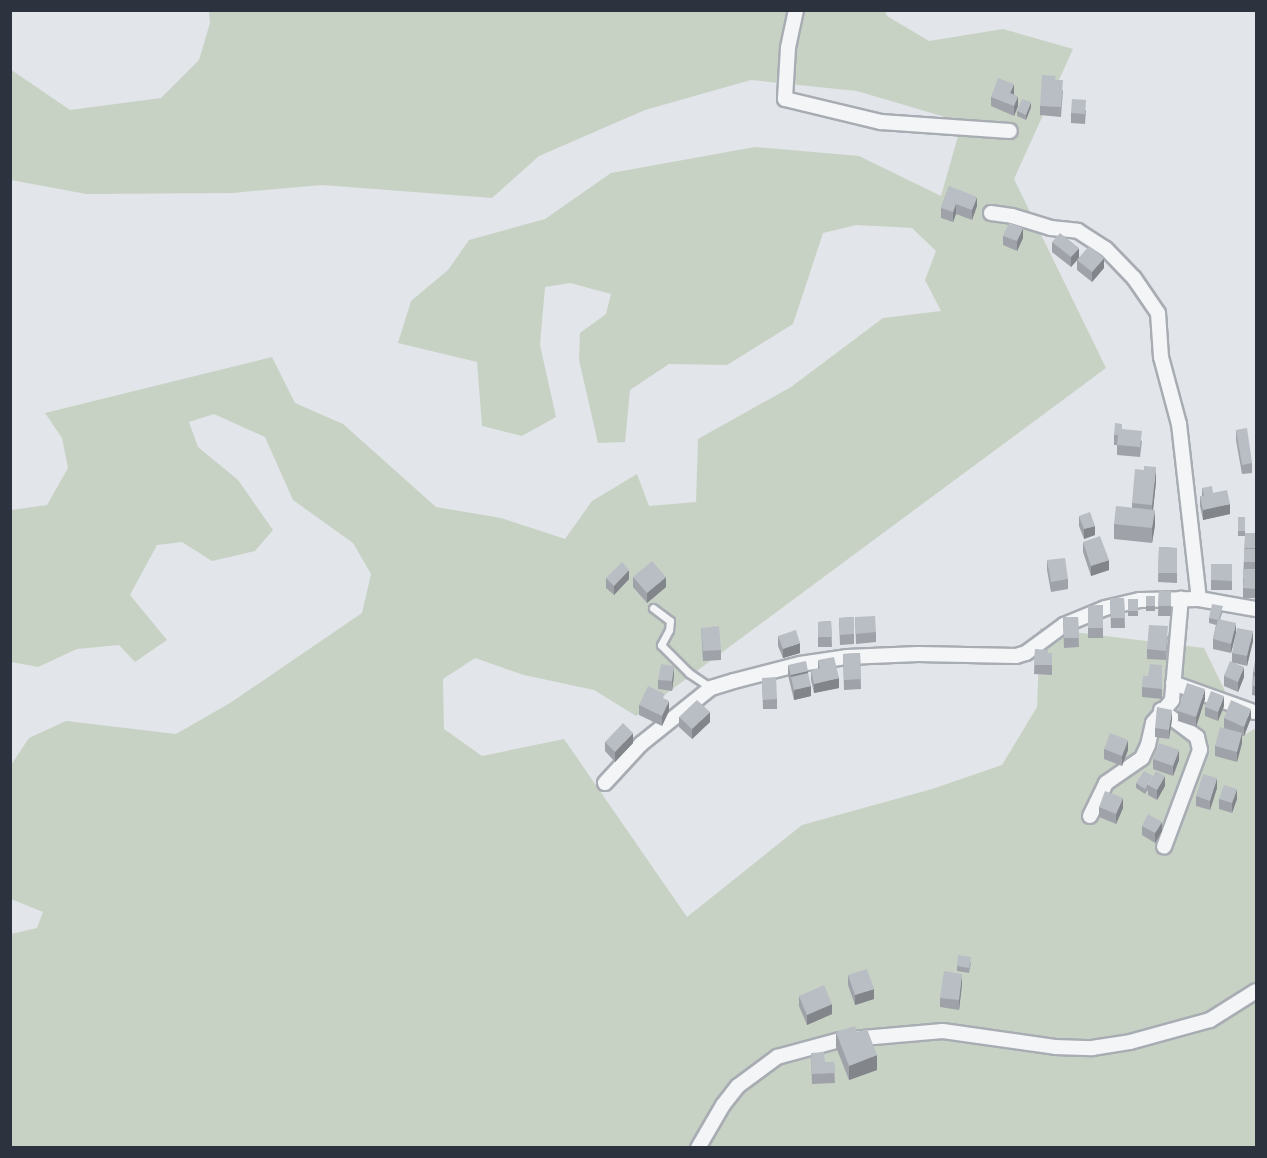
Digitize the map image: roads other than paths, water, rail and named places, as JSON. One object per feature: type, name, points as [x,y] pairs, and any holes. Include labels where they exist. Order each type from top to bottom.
[{"type":"street","points":[[796,10],[788,48],[785,99],[881,122],[1010,131]]},
{"type":"street","points":[[991,213],[1012,216],[1051,228],[1078,231],[1106,249],[1134,278],[1158,313],[1161,357],[1179,424],[1199,599]]},
{"type":"street","points":[[1090,816],[1106,783],[1142,758],[1148,745],[1153,723],[1161,710],[1172,700],[1181,598]]},
{"type":"street","points":[[605,783],[641,744],[711,688],[800,664],[847,657],[918,654],[1016,656],[1026,653],[1064,625],[1105,608],[1140,600],[1199,599],[1257,609]]},
{"type":"street","points":[[1173,682],[1254,712]]},
{"type":"street","points":[[1161,710],[1197,737],[1200,750],[1164,848]]},
{"type":"street","points":[[698,1148],[723,1105],[738,1086],[777,1057],[840,1040],[943,1031],[1054,1047],[1092,1048],[1130,1042],[1210,1020],[1257,991]]},
{"type":"lane","points":[[653,608],[670,621],[661,645],[689,673],[711,688]]}]
